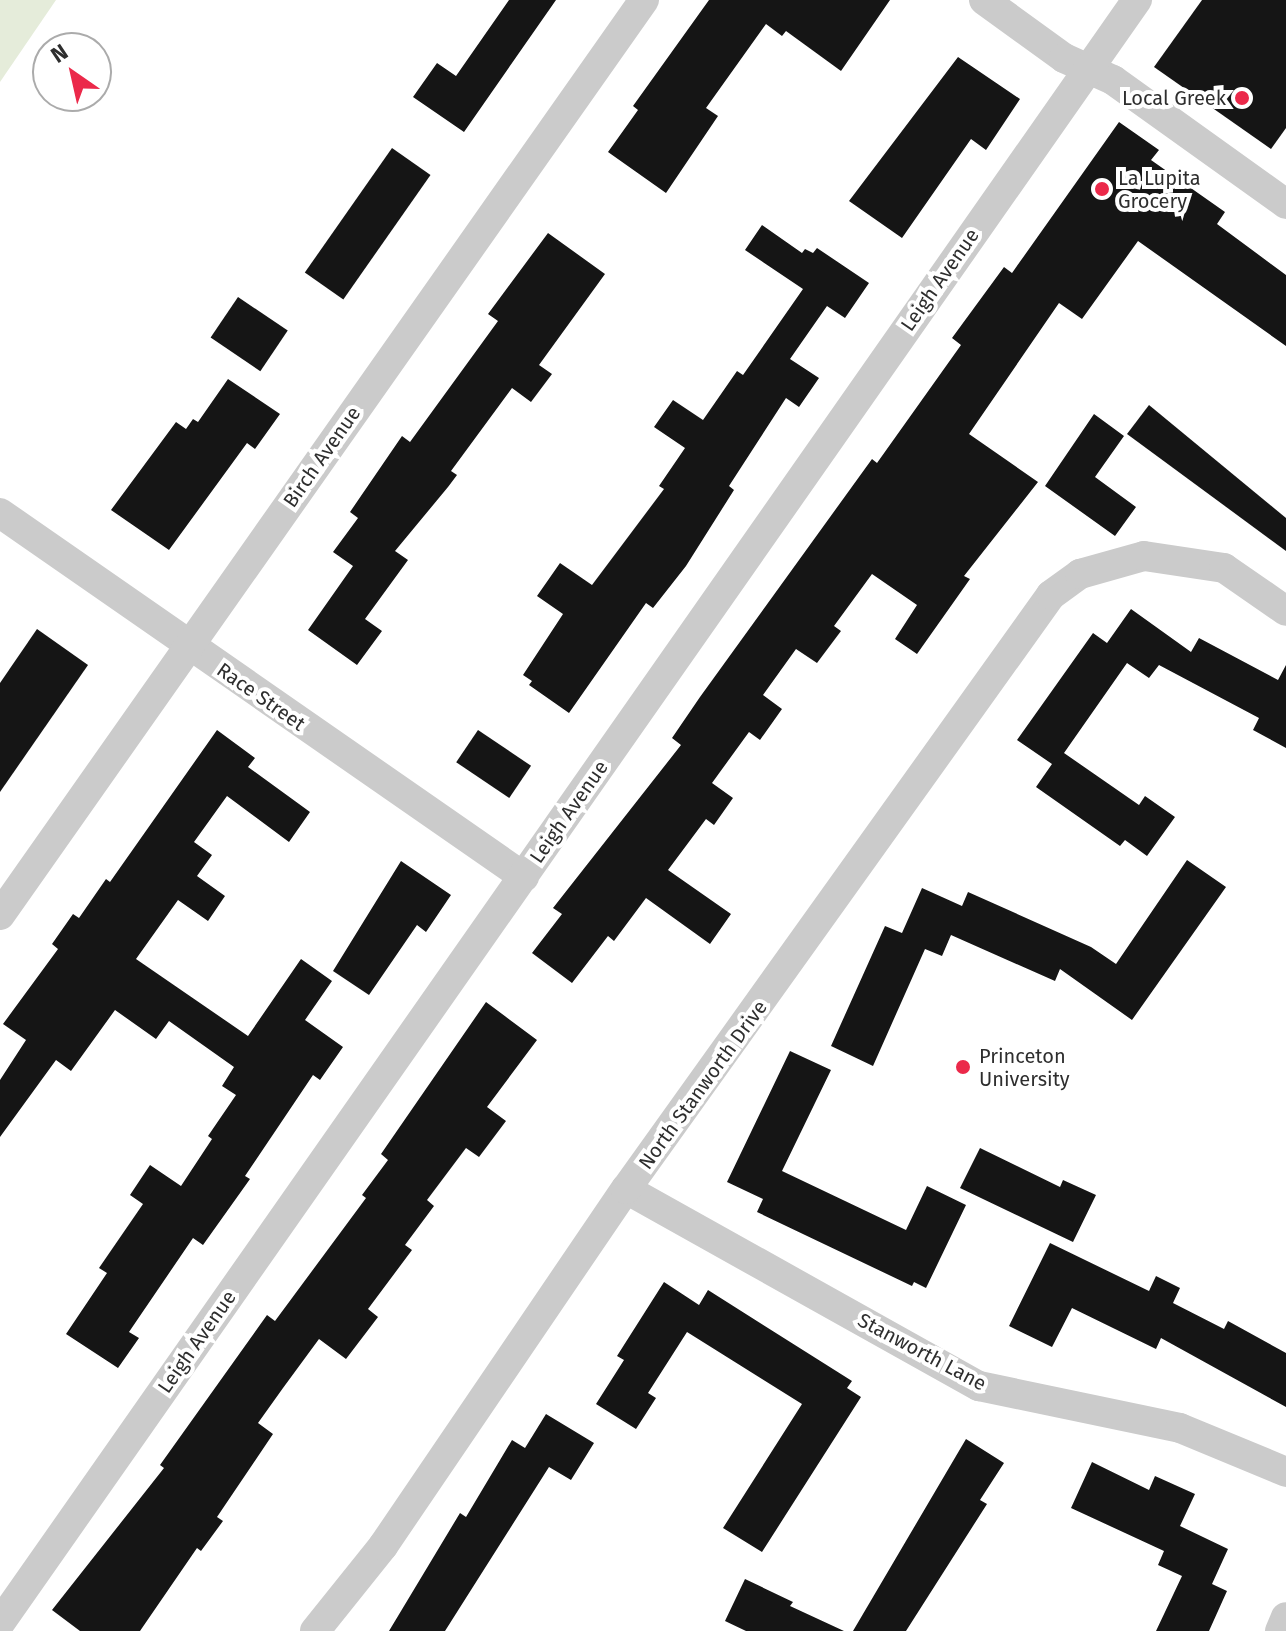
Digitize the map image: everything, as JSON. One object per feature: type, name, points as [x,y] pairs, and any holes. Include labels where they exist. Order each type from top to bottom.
[{"type":"street","name":"Birch Avenue","points":[[0,915],[644,0]]},
{"type":"street","points":[[984,0],[1064,58],[1088,68],[1286,204]]},
{"type":"street","name":"Leigh Avenue","points":[[0,1623],[1137,0]]},
{"type":"street","name":"Race Street","points":[[0,513],[524,877]]},
{"type":"street","name":"North Stanworth Drive","points":[[315,1631],[383,1546],[626,1189],[1029,621],[1051,595],[1080,574],[1111,561],[1144,556],[1224,568],[1286,611]]},
{"type":"street","name":"Stanworth Lane","points":[[626,1189],[979,1386],[1180,1428],[1286,1472]]},
{"type":"street","points":[[1280,1631],[1286,1617]]},
{"type":"green space","points":[[0,0],[56,0],[32,32],[0,82]]},
{"type":"building","points":[[509,0],[556,0],[464,132],[413,97],[437,63],[456,76]]},
{"type":"building","points":[[709,0],[890,0],[841,71],[786,31],[782,36],[766,24],[706,108],[718,116],[666,193],[608,152],[638,110],[633,106]]},
{"type":"building","name":"Local Greek","points":[[1202,0],[1286,0],[1286,128],[1271,149],[1154,67]]},
{"type":"building","points":[[958,57],[1020,99],[986,150],[971,139],[902,238],[849,201]]},
{"type":"building","points":[[1119,122],[1159,150],[1151,160],[1225,212],[1217,224],[1286,275],[1286,346],[1138,241],[1082,319],[1059,303],[969,434],[1038,482],[964,576],[970,579],[917,654],[895,639],[917,605],[872,574],[834,626],[841,631],[817,663],[796,649],[763,695],[782,709],[760,740],[749,732],[712,783],[733,798],[714,825],[706,819],[668,870],[731,914],[710,944],[646,898],[614,941],[608,936],[572,983],[532,953],[562,914],[553,908],[681,745],[672,738],[700,697],[872,459],[877,463],[961,345],[952,338],[1004,267],[1012,273]]},
{"type":"building","points":[[392,148],[431,175],[343,299],[305,273]]},
{"type":"building","points":[[762,225],[802,253],[805,249],[813,253],[817,248],[869,283],[845,318],[827,306],[790,359],[819,378],[799,407],[786,398],[729,486],[734,490],[686,566],[653,608],[646,603],[569,713],[529,685],[532,681],[523,675],[563,614],[537,596],[560,563],[592,585],[664,489],[659,486],[685,448],[654,427],[673,400],[703,420],[737,371],[743,375],[803,289],[745,250]]},
{"type":"building","points":[[548,233],[605,274],[539,365],[552,374],[531,402],[512,388],[451,471],[457,475],[395,551],[408,560],[365,619],[382,631],[357,665],[308,630],[353,566],[333,552],[358,518],[350,512],[402,436],[410,442],[498,321],[488,314]]},
{"type":"building","points":[[238,297],[288,331],[260,371],[211,338]]},
{"type":"building","points":[[228,379],[280,414],[255,449],[247,443],[169,550],[111,510],[176,422],[186,429],[193,419],[198,422]]},
{"type":"building","points":[[1149,405],[1286,518],[1286,551],[1127,434]]},
{"type":"building","points":[[1094,414],[1124,436],[1095,477],[1136,507],[1115,536],[1045,486]]},
{"type":"building","points":[[1131,609],[1191,652],[1199,638],[1278,680],[1286,665],[1286,748],[1253,730],[1259,718],[1159,665],[1149,678],[1127,663],[1064,753],[1139,805],[1145,796],[1175,817],[1147,856],[1125,840],[1120,846],[1036,787],[1052,764],[1017,740],[1093,633],[1107,643]]},
{"type":"building","points":[[37,629],[88,665],[0,792],[0,683]]},
{"type":"building","points":[[217,730],[255,758],[248,767],[310,812],[289,842],[227,796],[194,842],[212,855],[197,876],[225,896],[208,921],[178,900],[136,959],[248,1036],[301,959],[332,981],[305,1020],[343,1047],[320,1080],[313,1075],[245,1176],[250,1179],[203,1245],[193,1238],[129,1332],[139,1338],[118,1368],[66,1334],[107,1273],[99,1268],[143,1204],[130,1195],[150,1165],[181,1186],[212,1139],[208,1136],[236,1095],[222,1086],[234,1067],[169,1021],[156,1039],[115,1010],[71,1071],[56,1060],[0,1137],[0,1080],[26,1040],[3,1024],[58,949],[52,944],[73,914],[79,918],[106,879],[110,882]]},
{"type":"building","points":[[478,730],[531,766],[509,798],[456,762]]},
{"type":"building","points":[[1187,860],[1226,887],[1132,1020],[1060,969],[1055,981],[951,935],[942,956],[925,949],[873,1066],[831,1046],[885,926],[902,933],[922,888],[962,906],[968,892],[1091,947],[1116,964]]},
{"type":"building","points":[[401,861],[451,895],[426,932],[417,925],[369,995],[333,971]]},
{"type":"building","points":[[486,1002],[537,1040],[487,1107],[506,1121],[479,1157],[466,1148],[427,1200],[434,1206],[405,1245],[412,1250],[368,1309],[378,1317],[346,1359],[319,1339],[283,1388],[258,1423],[273,1434],[217,1517],[223,1521],[201,1551],[197,1548],[140,1631],[80,1631],[52,1610],[164,1468],[160,1465],[267,1315],[275,1321],[366,1198],[362,1195],[388,1160],[381,1154]]},
{"type":"building","points":[[790,1051],[831,1070],[782,1171],[906,1230],[927,1186],[966,1205],[926,1288],[914,1282],[912,1286],[757,1212],[763,1199],[727,1182]]},
{"type":"building","points":[[980,1148],[1060,1187],[1063,1180],[1096,1195],[1073,1242],[960,1188]]},
{"type":"building","points":[[1050,1243],[1149,1291],[1156,1276],[1180,1288],[1173,1303],[1224,1329],[1228,1321],[1286,1353],[1286,1407],[1161,1338],[1156,1349],[1072,1308],[1052,1347],[1009,1326]]},
{"type":"building","points":[[664,1282],[699,1305],[708,1290],[852,1381],[847,1388],[861,1397],[762,1552],[723,1528],[802,1404],[687,1332],[648,1393],[656,1398],[636,1429],[596,1404],[624,1360],[617,1356]]},
{"type":"building","points":[[546,1414],[594,1443],[571,1480],[549,1467],[445,1631],[389,1631],[460,1513],[466,1517],[512,1440],[525,1448]]},
{"type":"building","points":[[966,1439],[1004,1463],[980,1500],[987,1504],[906,1631],[853,1631]]},
{"type":"building","points":[[1092,1462],[1149,1490],[1155,1476],[1195,1494],[1180,1526],[1228,1549],[1212,1584],[1227,1591],[1209,1631],[1156,1631],[1182,1576],[1158,1565],[1164,1551],[1071,1508]]},
{"type":"building","points":[[745,1579],[793,1602],[790,1606],[844,1631],[746,1631],[725,1621]]},
{"type":"place","name":"Local Greek","points":[[1242,98]]},
{"type":"place","name":"La Lupita Grocery","points":[[1102,189]]},
{"type":"place","name":"Princeton University","points":[[963,1067]]}]
